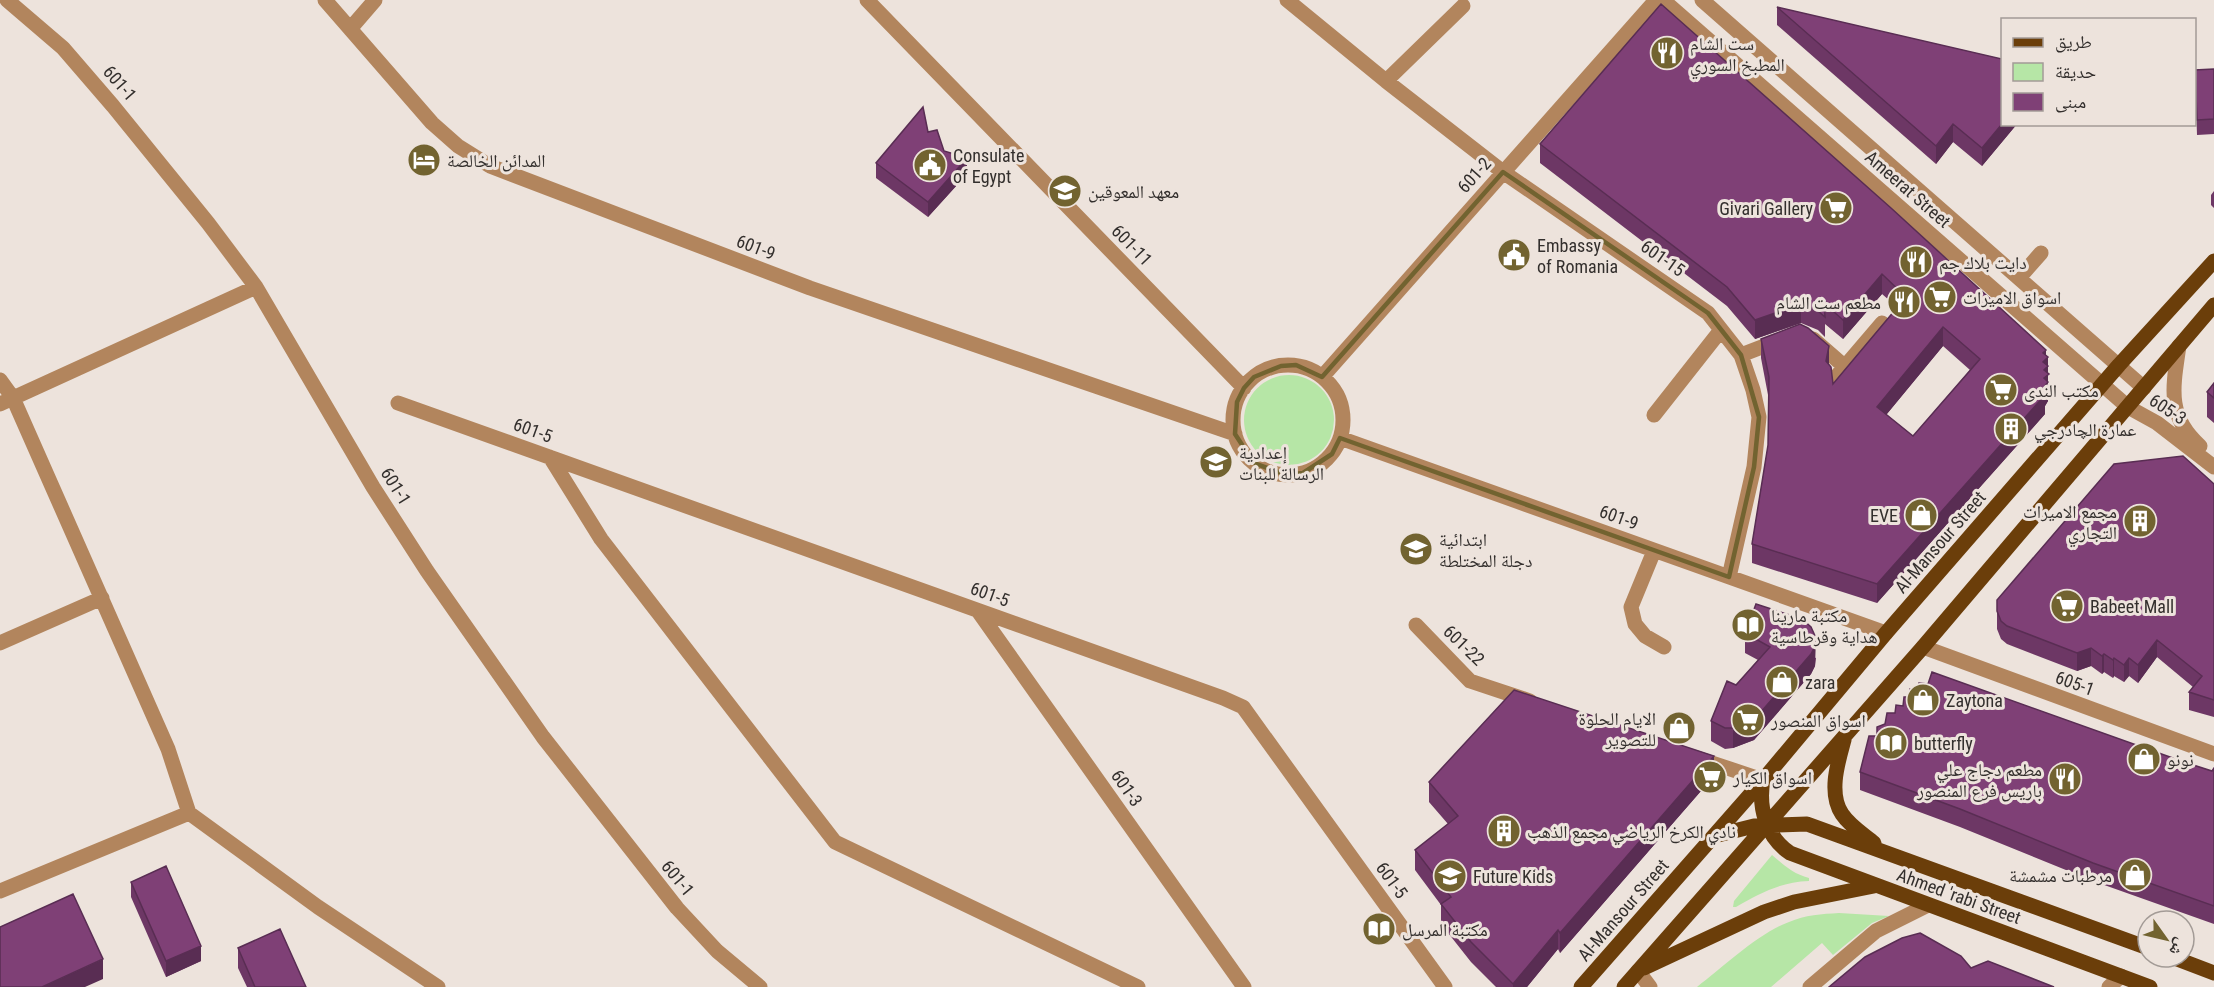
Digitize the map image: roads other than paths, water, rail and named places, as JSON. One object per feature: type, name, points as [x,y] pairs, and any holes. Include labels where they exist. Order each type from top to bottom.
[{"type":"main road","name":"Al-Mansour Street","points":[[1581,987],[1763,780],[1886,633],[2102,384],[2214,261]]},
{"type":"main road","points":[[1624,987],[1923,647],[2214,305]]},
{"type":"main road","points":[[1845,736],[1835,775],[1836,794],[1841,813],[1854,828],[1889,853]]},
{"type":"main road","name":"Ahmed 'rabi Street","points":[[1763,780],[1760,795],[1767,825],[1776,842],[1790,853],[2150,987]]},
{"type":"main road","name":"Ahmed 'rabi Street","points":[[1713,836],[1742,828],[1807,824],[2136,944]]},
{"type":"main road","points":[[1638,971],[1764,912],[1824,895],[1875,886]]},
{"type":"main road","points":[[2196,966],[2214,973]]},
{"type":"street","name":"601-1","points":[[7,0],[63,48],[114,106],[208,223],[256,288],[427,571],[543,737],[677,908],[717,951],[760,987]]},
{"type":"street","name":"601-9","points":[[325,0],[432,123],[458,146],[490,166],[810,288],[1235,434]]},
{"type":"street","points":[[350,29],[375,0]]},
{"type":"street","name":"601-11","points":[[867,0],[1244,388]]},
{"type":"street","name":"601-15","points":[[1287,0],[1503,172],[1708,313],[1741,355],[1759,417],[1754,467],[1729,577]]},
{"type":"street","name":"601-2","points":[[1322,376],[1656,0]]},
{"type":"street","name":"Ameerat Street","points":[[1663,0],[2128,407]]},
{"type":"street","name":"Ameerat Street","points":[[1702,0],[2144,388]]},
{"type":"street","points":[[1386,81],[1463,6]]},
{"type":"street","points":[[2019,278],[2041,253]]},
{"type":"street","points":[[6,401],[256,288]]},
{"type":"street","points":[[1741,355],[1797,334],[1813,339],[1840,372],[1882,323]]},
{"type":"street","points":[[1654,415],[1721,330]]},
{"type":"street","name":"605-3","points":[[2179,346],[2173,391],[2176,410],[2192,438],[2214,457]]},
{"type":"street","points":[[1281,366],[1303,367],[1322,376],[1334,389],[1341,405],[1343,422],[1340,438],[1332,454],[1319,466],[1303,473],[1286,475],[1268,471],[1254,463],[1242,450],[1235,434],[1236,402],[1244,388],[1254,377],[1281,366]]},
{"type":"street","points":[[0,380],[6,401],[102,598],[168,749],[189,813],[318,907],[438,987]]},
{"type":"street","name":"601-5","points":[[398,403],[1243,707],[1445,987]]},
{"type":"street","name":"605-3","points":[[2128,407],[2157,423],[2214,468]]},
{"type":"street","name":"601-9","points":[[1340,438],[1886,633]]},
{"type":"street","points":[[550,457],[601,539],[835,842],[1138,987]]},
{"type":"street","points":[[1654,551],[1631,607],[1635,624],[1645,636],[1664,647]]},
{"type":"street","points":[[0,643],[102,598]]},
{"type":"street","name":"601-3","points":[[978,611],[1244,987]]},
{"type":"street","name":"601-22","points":[[1416,625],[1470,681],[1549,708]]},
{"type":"street","name":"605-1","points":[[1923,647],[2214,754]]},
{"type":"street","points":[[1684,753],[1763,780]]},
{"type":"street","points":[[0,891],[189,813]]},
{"type":"street","points":[[1810,987],[1876,931],[1928,905]]},
{"type":"street","points":[[1638,971],[1650,987]]},
{"type":"street","points":[[2109,987],[2121,976]]},
{"type":"place","name":"ست الشام المطبخ السوري","points":[[1667,53]]},
{"type":"place","name":"المدائن الخالصة","points":[[424,160]]},
{"type":"place","name":"Consulate of Egypt","points":[[930,165]]},
{"type":"place","name":"معهد المعوقين","points":[[1065,191]]},
{"type":"place","name":"Givari Gallery","points":[[1836,208]]},
{"type":"place","name":"Embassy of Romania","points":[[1514,255]]},
{"type":"place","name":"دايت بلاك جم","points":[[1916,262]]},
{"type":"place","name":"اسواق الاميرات","points":[[1940,297]]},
{"type":"place","name":"مطعم ست الشام","points":[[1904,302]]},
{"type":"place","name":"مكتب الندى","points":[[2001,390]]},
{"type":"place","name":"عمارة الچادرجي","points":[[2011,429]]},
{"type":"place","name":"إعدادية الرسالة للبنات","points":[[1216,462]]},
{"type":"place","name":"EVE","points":[[1921,515]]},
{"type":"place","name":"مجمع الاميرات التجاري","points":[[2140,521]]},
{"type":"place","name":"ابتدائية دجلة المختلطة","points":[[1416,549]]},
{"type":"place","name":"Babeet Mall","points":[[2067,606]]},
{"type":"place","name":"مكتبة مارينا هداية وقرطاسية","points":[[1748,625]]},
{"type":"place","name":"zara","points":[[1782,682]]},
{"type":"place","name":"Zaytona","points":[[1923,700]]},
{"type":"place","name":"اسواق المنصور","points":[[1748,720]]},
{"type":"place","name":"الايام الحلوة للتصوير","points":[[1679,728]]},
{"type":"place","name":"butterfly","points":[[1891,743]]},
{"type":"place","name":"نونو","points":[[2144,759]]},
{"type":"place","name":"اسواق الكيار","points":[[1710,777]]},
{"type":"place","name":"مطعم دجاج علي باريس فرع المنصور","points":[[2065,779]]},
{"type":"place","name":"نادي الكرخ الرياضي مجمع الذهب","points":[[1504,831]]},
{"type":"place","name":"مرطبات مشمشة","points":[[2135,875]]},
{"type":"place","name":"Future Kids","points":[[1450,876]]},
{"type":"place","name":"مكتبة المرسل","points":[[1379,929]]}]
